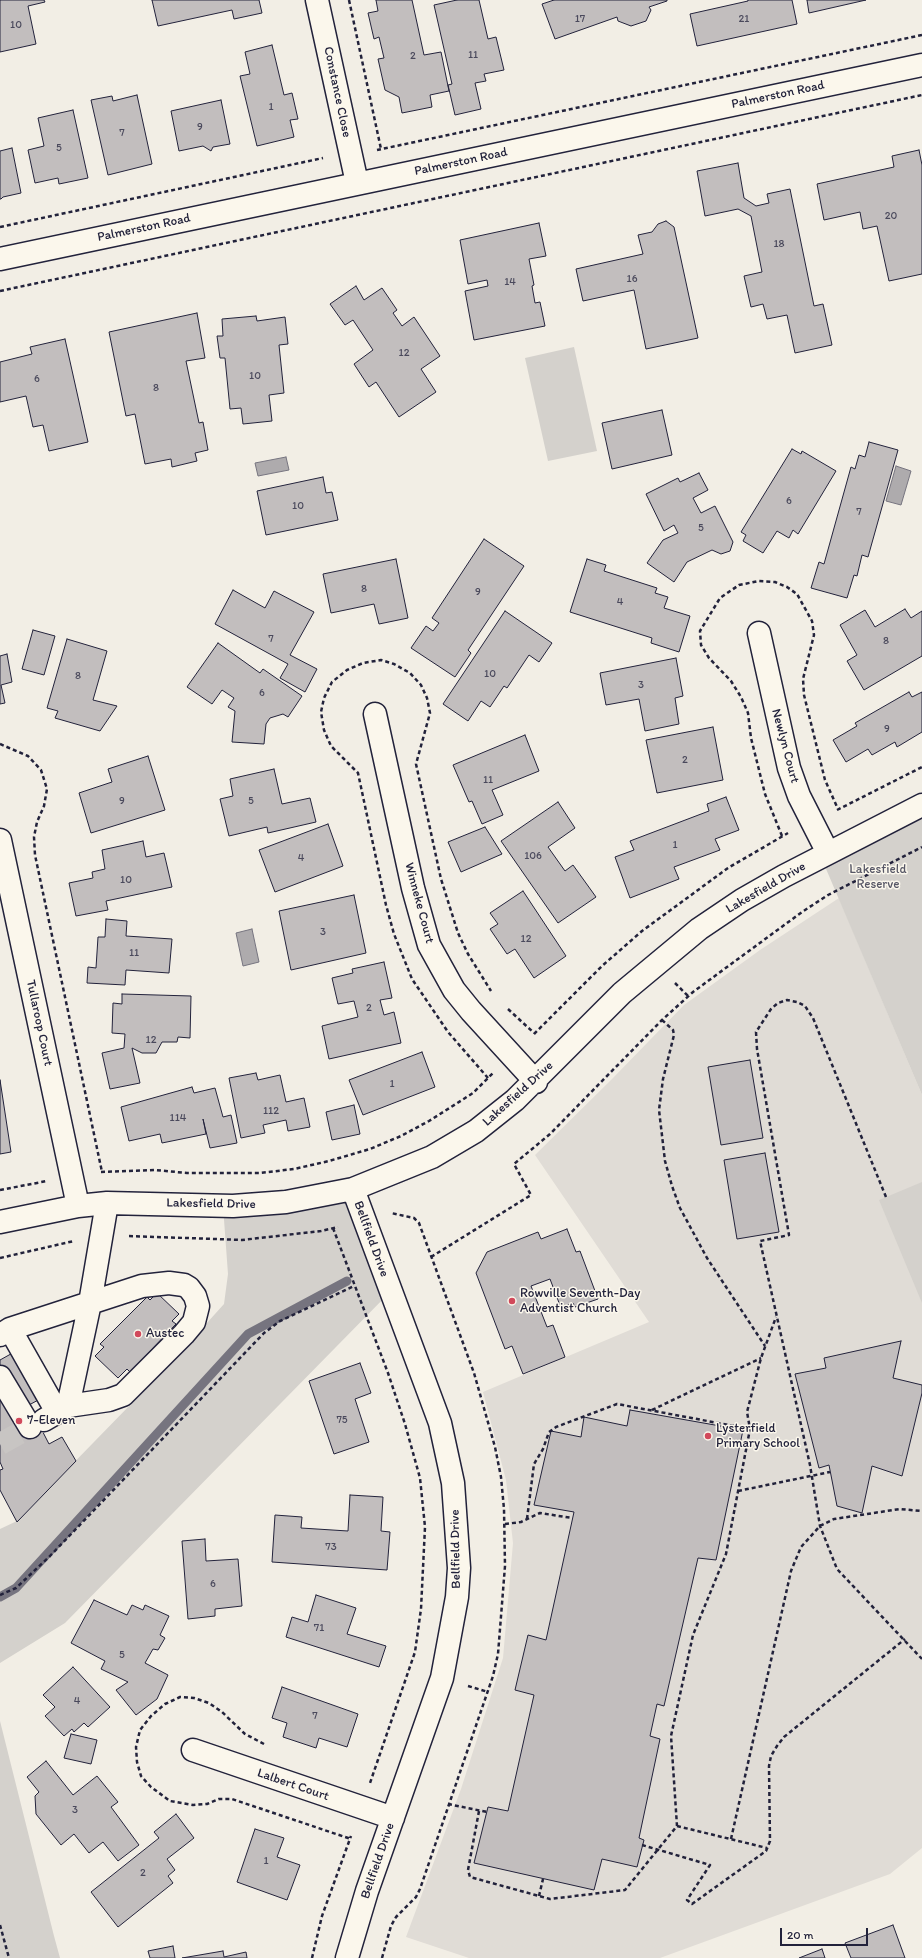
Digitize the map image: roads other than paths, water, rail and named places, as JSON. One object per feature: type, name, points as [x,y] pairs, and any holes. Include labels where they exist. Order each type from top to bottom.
[{"type":"street","name":"Constance Close","points":[[317,0],[357,183]]},
{"type":"street","name":"Palmerston Road","points":[[0,259],[922,65]]},
{"type":"street","name":"Newlyn Court","points":[[759,633],[789,768],[799,796],[828,853]]},
{"type":"street","name":"Winneke Court","points":[[375,714],[413,888],[429,945],[440,967],[470,1011],[536,1082]]},
{"type":"street","name":"Lakesfield Drive","points":[[0,1222],[78,1206],[107,1203],[233,1206],[263,1205],[353,1189],[432,1157],[476,1131],[536,1082],[622,993],[699,929],[742,900],[828,853],[922,805]]},
{"type":"street","name":"Tullaroop Court","points":[[0,840],[78,1206]]},
{"type":"street","name":"Bellfield Drive","points":[[347,1958],[367,1891],[442,1678],[448,1655],[458,1597],[459,1568],[453,1483],[440,1423],[353,1189]]},
{"type":"street","points":[[50,1416],[90,1303],[107,1203]]},
{"type":"street","points":[[169,1283],[184,1285],[189,1288],[197,1301],[198,1311],[194,1322],[123,1395],[50,1416],[5,1332],[142,1286],[169,1283]]},
{"type":"street","points":[[0,1377],[50,1416]]},
{"type":"street","name":"Lalbert Court","points":[[193,1750],[393,1818]]},
{"type":"waterway","points":[[0,1597],[16,1588],[248,1334],[347,1281]]},
{"type":"tunnel","points":[[0,1444],[44,1420]]},
{"type":"place","name":"Rowville Seventh-Day Adventist Church","points":[[512,1301]]},
{"type":"place","name":"Austec","points":[[138,1334]]},
{"type":"place","name":"7-Eleven","points":[[19,1421]]},
{"type":"place","name":"Lysterfield Primary School","points":[[708,1436]]},
{"type":"park label","name":"Lakesfield Reserve","points":[[878,878]]}]
